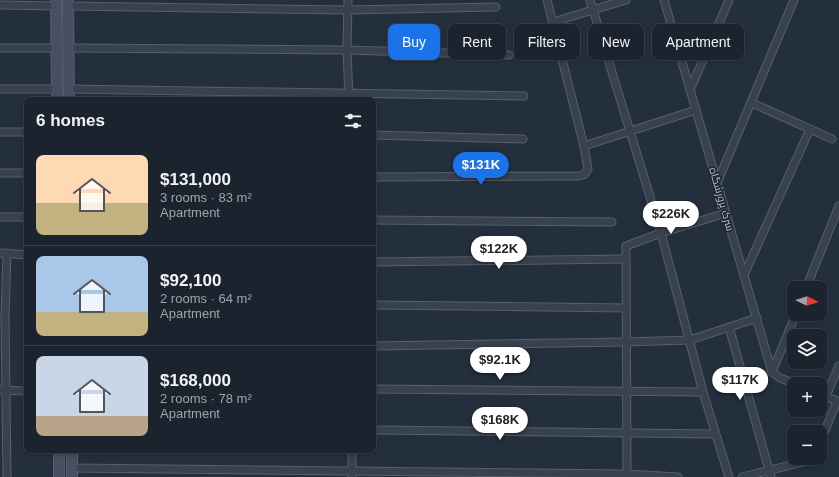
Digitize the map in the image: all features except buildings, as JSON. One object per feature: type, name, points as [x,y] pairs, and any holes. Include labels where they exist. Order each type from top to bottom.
[{"type":"street","points":[[348,0],[348,97]]},
{"type":"street","points":[[376,177],[579,176],[585,174],[588,169],[584,146],[547,0]]},
{"type":"street","points":[[590,0],[661,233],[703,392],[729,477]]},
{"type":"street","points":[[553,22],[626,0]]},
{"type":"street","name":"سرک پرورشگاه","points":[[664,0],[772,372]]},
{"type":"street","points":[[690,90],[729,0]]},
{"type":"street","points":[[717,183],[752,103],[794,0]]},
{"type":"street","points":[[0,5],[56,3],[57,97]]},
{"type":"street","points":[[69,97],[68,3],[348,10],[496,7]]},
{"type":"street","points":[[0,48],[56,48]]},
{"type":"street","points":[[69,48],[347,50],[509,55]]},
{"type":"street","points":[[0,89],[57,89]]},
{"type":"street","points":[[69,89],[348,97],[439,94],[524,96]]},
{"type":"street","points":[[752,103],[832,139]]},
{"type":"street","points":[[584,146],[696,110]]},
{"type":"street","points":[[744,274],[810,129]]},
{"type":"street","points":[[0,132],[24,132]]},
{"type":"street","points":[[376,135],[523,139]]},
{"type":"street","points":[[0,173],[24,173]]},
{"type":"street","points":[[809,281],[839,206]]},
{"type":"street","points":[[627,475],[626,246],[661,233],[726,213]]},
{"type":"street","points":[[0,217],[24,217]]},
{"type":"street","points":[[376,220],[612,222]]},
{"type":"street","points":[[8,477],[4,459],[2,316],[3,253],[24,255]]},
{"type":"street","points":[[376,262],[625,259]]},
{"type":"street","points":[[376,305],[626,308]]},
{"type":"street","points":[[376,346],[690,340],[756,318]]},
{"type":"street","points":[[787,381],[780,378],[772,372],[793,321]]},
{"type":"street","points":[[729,327],[771,477]]},
{"type":"street","points":[[827,388],[839,366]]},
{"type":"street","points":[[376,389],[703,392]]},
{"type":"street","points":[[3,390],[24,391]]},
{"type":"street","points":[[827,397],[838,402],[827,427]]},
{"type":"street","points":[[376,430],[715,434]]},
{"type":"street","points":[[59,453],[59,477]]},
{"type":"street","points":[[72,453],[72,472],[627,475],[678,477]]},
{"type":"street","points":[[352,453],[352,474]]},
{"type":"street","points":[[742,477],[790,465]]}]
